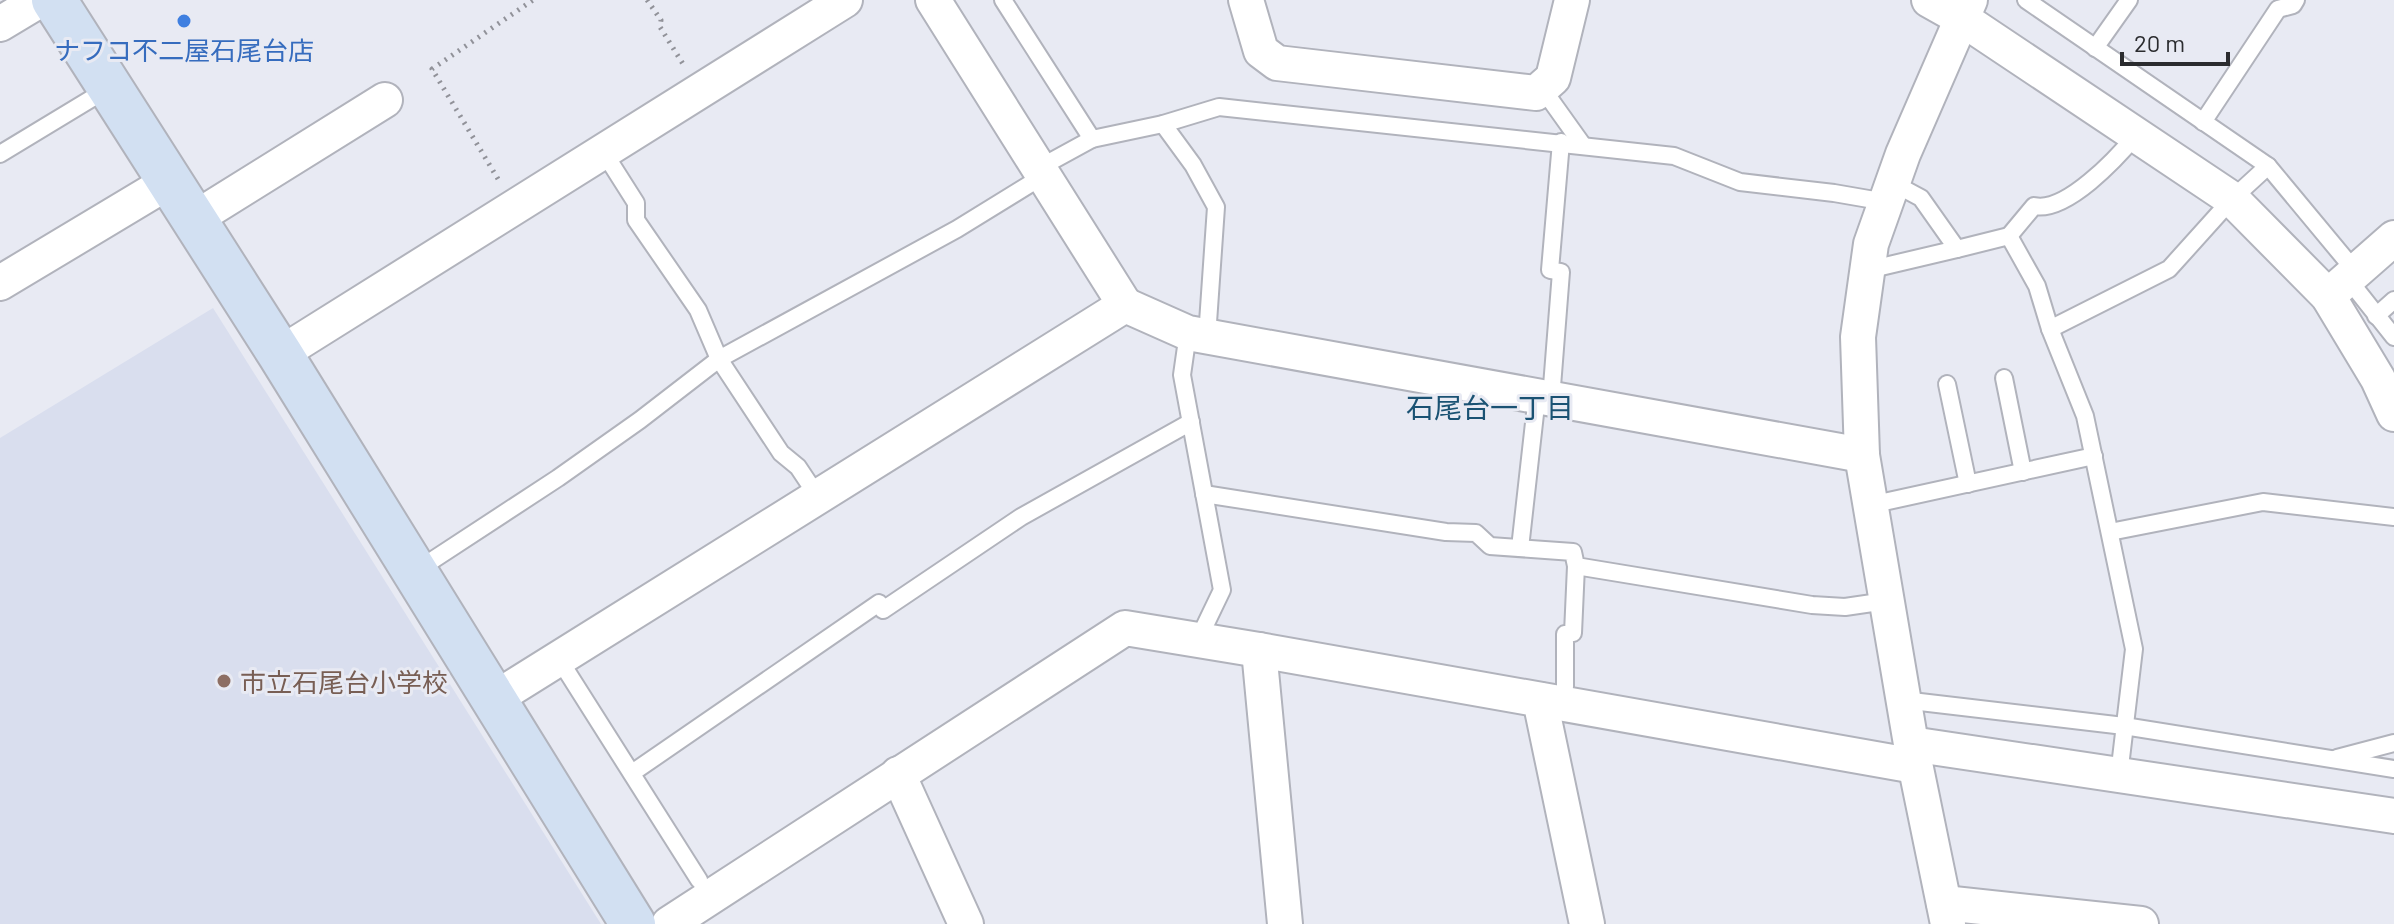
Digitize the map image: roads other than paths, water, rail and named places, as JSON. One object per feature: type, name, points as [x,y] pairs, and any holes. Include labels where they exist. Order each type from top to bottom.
[{"type":"street","points":[[0,24],[40,0]]},
{"type":"street","points":[[54,0],[280,354],[633,924]]},
{"type":"street","points":[[280,354],[845,0]]},
{"type":"street","points":[[933,0],[1125,305],[1198,335],[1862,455]]},
{"type":"street","points":[[1246,0],[1261,51],[1277,63],[1536,93],[1553,78],[1572,0]]},
{"type":"street","points":[[1929,0],[1966,9],[2344,283],[2378,379],[2394,414]]},
{"type":"street","points":[[1966,9],[1903,154],[1871,244],[1858,337],[1862,455],[1913,755],[1946,913],[2141,924]]},
{"type":"street","points":[[194,219],[385,100]]},
{"type":"street","points":[[0,283],[170,181]]},
{"type":"street","points":[[2344,283],[2394,238]]},
{"type":"street","points":[[494,699],[1125,305]]},
{"type":"street","points":[[669,924],[1125,628],[1553,694],[1913,755],[2119,775],[2394,816]]},
{"type":"street","points":[[1259,650],[1285,924]]},
{"type":"street","points":[[1553,694],[1587,924]]},
{"type":"street","points":[[898,774],[966,924]]},
{"type":"lane","points":[[1003,0],[1092,139]]},
{"type":"lane","points":[[2026,0],[2268,166],[2344,283],[2394,337]]},
{"type":"lane","points":[[2095,48],[2129,0]]},
{"type":"lane","points":[[2203,122],[2278,9],[2293,5],[2296,0]]},
{"type":"lane","points":[[0,154],[110,87]]},
{"type":"lane","points":[[1542,88],[1582,144]]},
{"type":"lane","points":[[415,571],[570,470],[719,359],[957,229],[1092,139],[1163,124],[1219,107],[1582,144],[1674,156],[1740,182],[1834,193],[1890,193],[1921,198],[1957,249]]},
{"type":"lane","points":[[1163,124],[1193,165],[1216,207],[1198,335],[1182,375],[1222,590],[1198,640]]},
{"type":"lane","points":[[1868,270],[2009,236],[2034,206],[2044,208],[2082,188],[2116,159],[2136,135]]},
{"type":"lane","points":[[1520,548],[1561,272],[1550,270],[1561,142]]},
{"type":"lane","points":[[603,151],[636,203],[636,220],[698,310],[719,359],[781,453],[798,467],[818,497]]},
{"type":"lane","points":[[2050,329],[2169,269],[2232,199],[2268,166]]},
{"type":"lane","points":[[2009,236],[2037,286],[2050,329],[2085,416],[2134,649],[2119,775]]},
{"type":"lane","points":[[2376,316],[2394,300]]},
{"type":"lane","points":[[2004,378],[2023,472]]},
{"type":"lane","points":[[1947,384],[1968,484]]},
{"type":"lane","points":[[632,773],[879,603],[883,610],[1021,517],[1191,422]]},
{"type":"lane","points":[[1870,505],[2094,456]]},
{"type":"lane","points":[[1204,494],[1446,532],[1476,533],[1490,546],[1573,552],[1576,566],[1573,633],[1565,634],[1553,694]]},
{"type":"lane","points":[[2110,532],[2263,502],[2394,517]]},
{"type":"lane","points":[[1576,566],[1812,605],[1845,607],[1886,601]]},
{"type":"lane","points":[[559,659],[699,880]]},
{"type":"lane","points":[[1903,700],[2124,726],[2394,769]]},
{"type":"lane","points":[[2332,759],[2394,743]]},
{"type":"place","name":"ナフコ不二屋石尾台店","points":[[184,21]]},
{"type":"place","name":"市立石尾台小学校","points":[[224,681]]},
{"type":"district","name":"石尾台一丁目","points":[[1490,407]]}]
